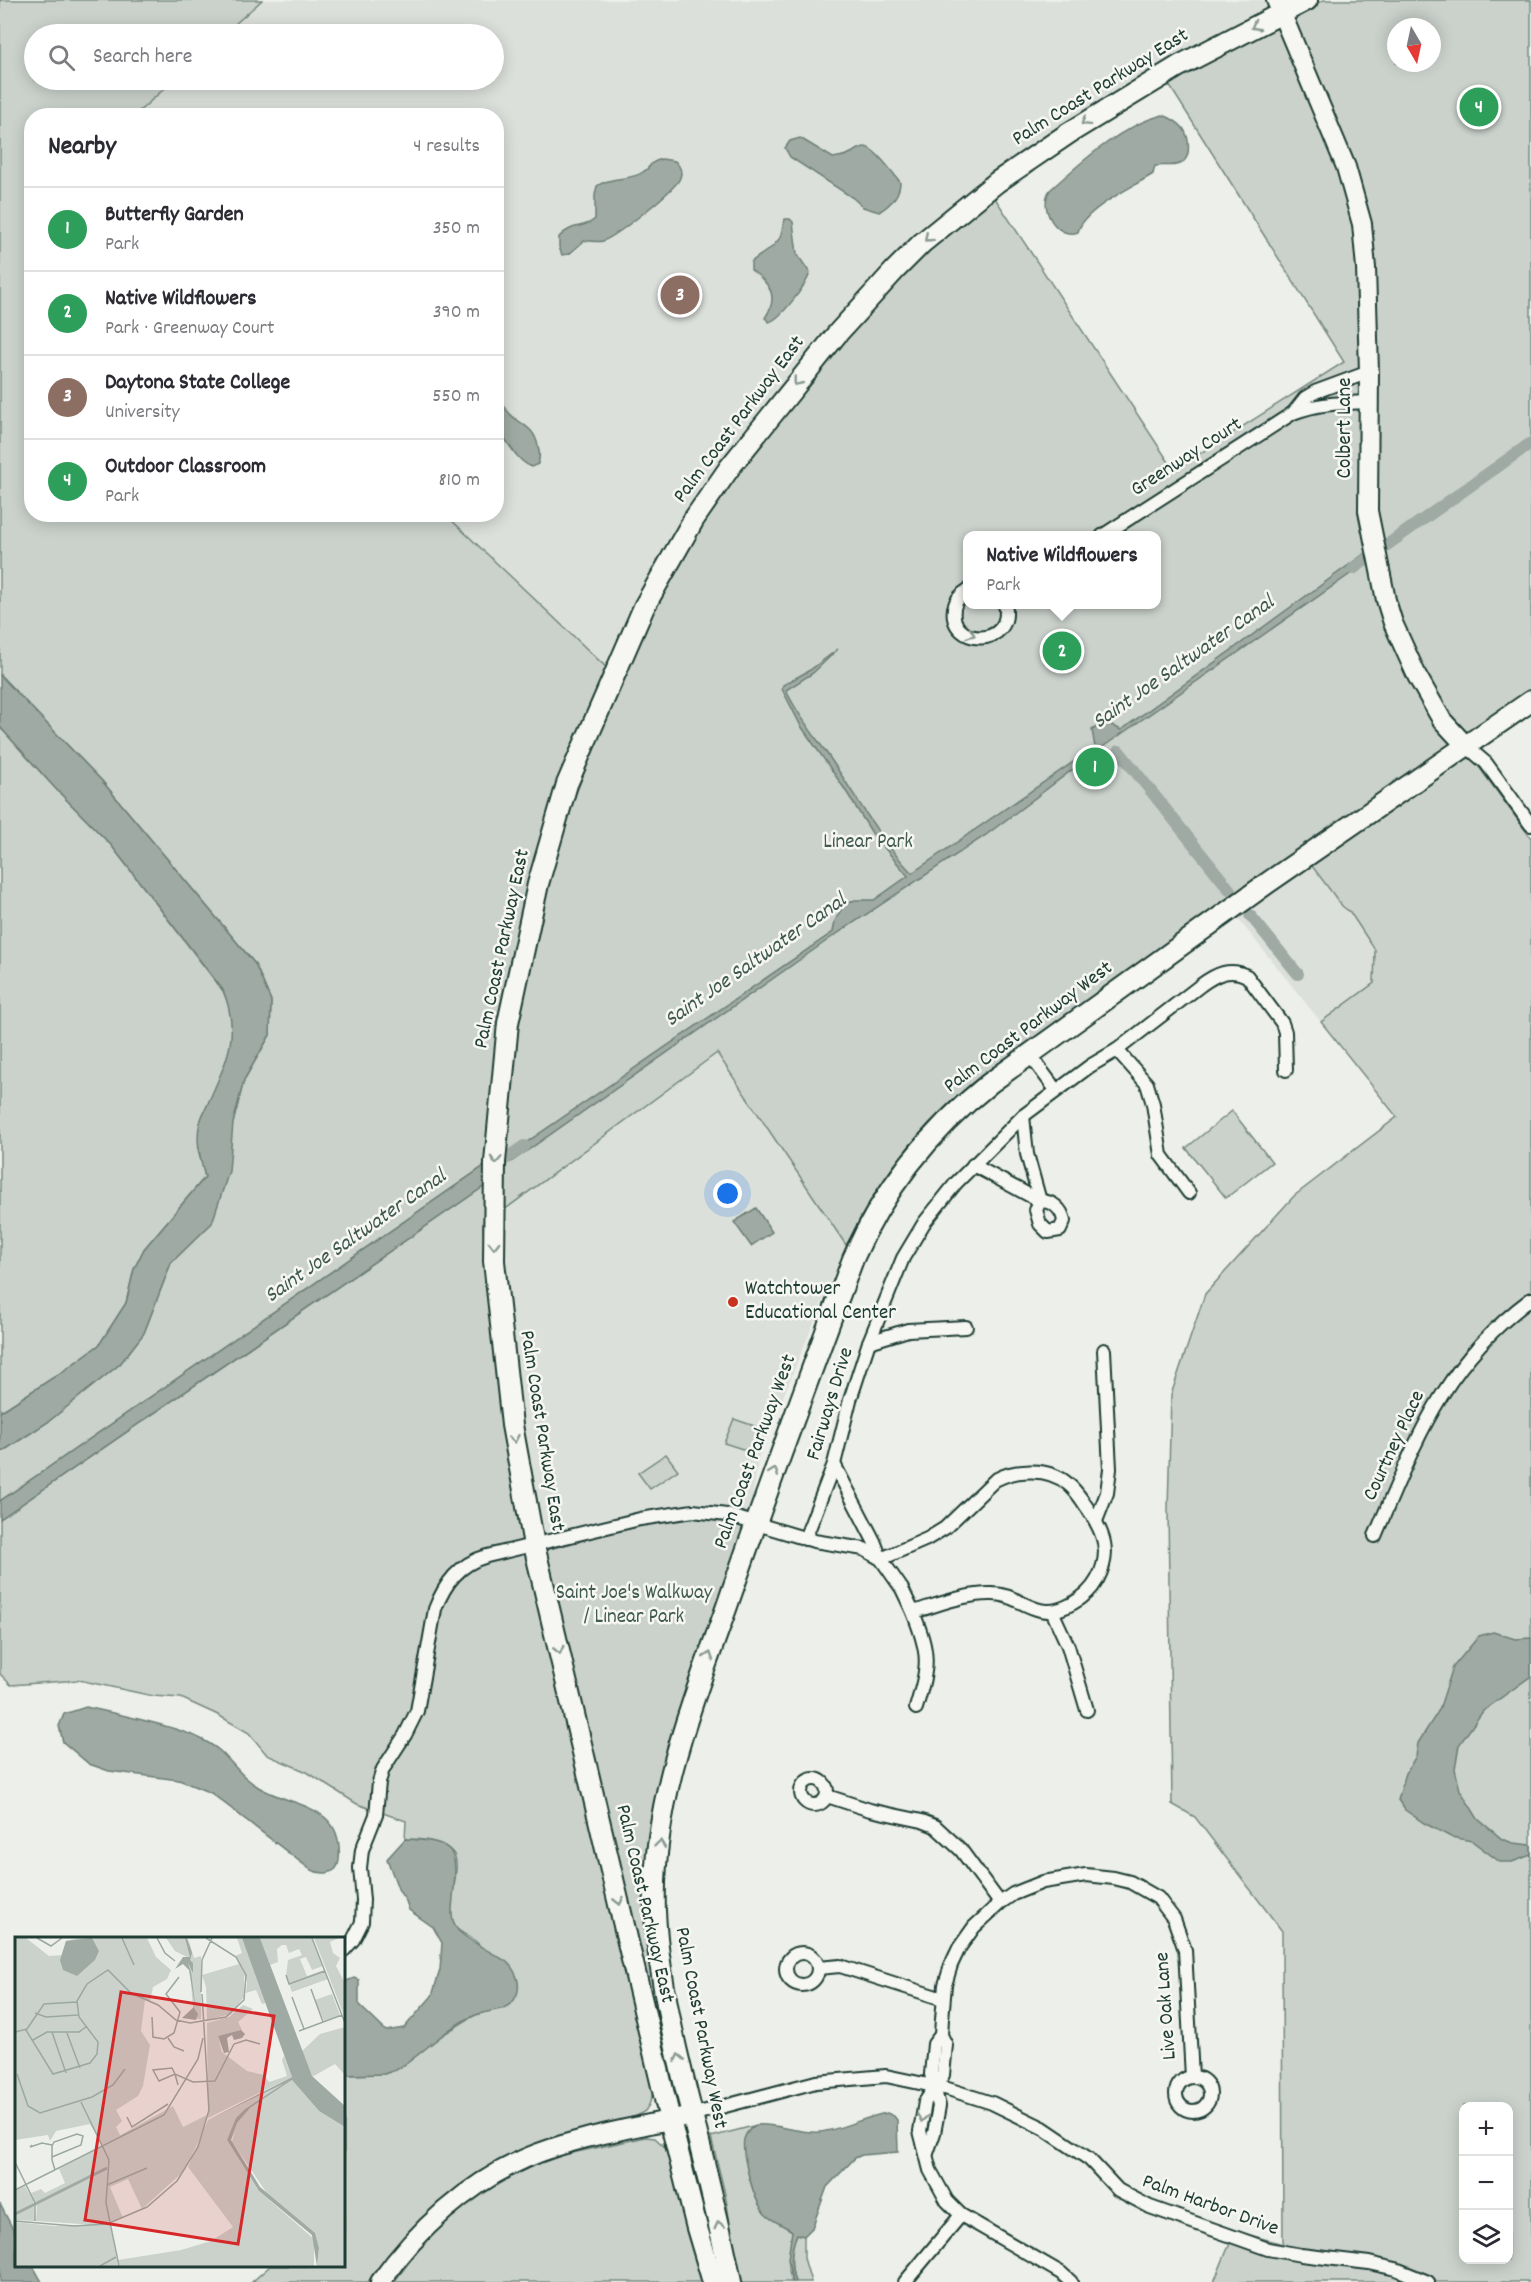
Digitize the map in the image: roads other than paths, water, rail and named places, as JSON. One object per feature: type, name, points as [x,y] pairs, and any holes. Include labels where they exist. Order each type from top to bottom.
[{"type":"main road","name":"Palm Coast Parkway East","points":[[713,2282],[696,2228],[534,1545],[512,1425],[494,1261],[495,1187],[508,1023],[538,884],[567,783],[644,607],[694,519],[724,475],[763,423],[837,334],[895,270],[947,222],[997,182],[1095,116],[1278,6],[1307,0]]},
{"type":"main road","name":"Palm Coast Parkway West","points":[[731,2282],[691,2115],[661,1972],[656,1923],[655,1879],[665,1800],[679,1743],[755,1523],[853,1259],[869,1226],[898,1180],[929,1141],[975,1095],[1266,884],[1531,701]]},
{"type":"street","name":"Colbert Lane","points":[[1278,6],[1346,167],[1362,224],[1366,268],[1369,372],[1368,506],[1375,553],[1386,600],[1404,648],[1433,706],[1448,727],[1486,763],[1531,825]]},
{"type":"street","points":[[1293,413],[1305,398],[1315,392],[1369,372]]},
{"type":"street","points":[[1293,413],[1309,406],[1369,402]]},
{"type":"street","name":"Greenway Court","points":[[1110,531],[1293,413]]},
{"type":"street","points":[[963,594],[958,598],[954,616],[957,624],[968,636],[985,638],[999,630],[1006,615],[1005,609]]},
{"type":"street","name":"Fairways Drive","points":[[805,1539],[834,1464],[850,1401],[869,1342],[912,1240],[940,1202],[973,1165],[1023,1116],[1090,1066],[1118,1050],[1214,975],[1223,972],[1240,972],[1254,984],[1282,1023],[1285,1032],[1286,1070]]},
{"type":"street","points":[[1118,1050],[1147,1084],[1153,1104],[1161,1155],[1189,1193]]},
{"type":"street","points":[[1029,1054],[1056,1090]]},
{"type":"street","points":[[973,1165],[1040,1201],[1027,1154],[1023,1116]]},
{"type":"street","name":"Courtney Place","points":[[1375,1536],[1420,1432],[1444,1389],[1484,1339],[1501,1322],[1531,1299]]},
{"type":"street","points":[[869,1342],[908,1330],[966,1327]]},
{"type":"street","points":[[1096,1521],[1107,1492],[1110,1468],[1104,1350]]},
{"type":"street","points":[[834,1464],[881,1559],[902,1589],[924,1639],[927,1658],[916,1707]]},
{"type":"street","points":[[881,1559],[927,1539],[945,1528],[985,1487],[994,1480],[1012,1473],[1033,1472],[1063,1480],[1075,1491],[1096,1521],[1104,1538],[1106,1554],[1099,1577],[1077,1600],[1052,1611],[1038,1610],[1010,1596],[994,1593],[968,1597],[913,1612]]},
{"type":"street","points":[[345,1949],[353,1940],[362,1922],[363,1900],[360,1868],[362,1850],[376,1815],[379,1782],[383,1769],[405,1735],[417,1710],[435,1609],[439,1599],[452,1577],[467,1563],[487,1556],[640,1519],[684,1512],[715,1513],[805,1539],[864,1549],[881,1559]]},
{"type":"street","points":[[1052,1611],[1068,1646],[1088,1710]]},
{"type":"street","points":[[827,1796],[870,1810],[915,1819],[935,1827],[961,1850],[1000,1903]]},
{"type":"street","name":"Live Oak Lane","points":[[1071,2282],[1061,2273],[961,2215],[947,2201],[930,2170],[920,2131],[925,2102],[943,2075],[946,2045],[941,2035],[943,1999],[947,1976],[959,1948],[974,1927],[1000,1903],[1013,1894],[1043,1882],[1086,1875],[1130,1882],[1158,1898],[1174,1919],[1185,1950],[1192,2077]]},
{"type":"street","points":[[818,1968],[840,1966],[943,1999]]},
{"type":"street","name":"Palm Harbor Drive","points":[[691,2115],[816,2082],[886,2076],[935,2086],[992,2103],[1037,2124],[1089,2159],[1118,2190],[1156,2210],[1268,2249],[1369,2263],[1396,2269],[1428,2282]]},
{"type":"street","points":[[380,2282],[423,2230],[446,2209],[488,2178],[526,2158],[555,2148],[691,2115]]},
{"type":"street","points":[[905,2282],[961,2215]]},
{"type":"waterway","name":"Saint Joe Saltwater Canal","points":[[1353,569],[1531,443]]},
{"type":"waterway","points":[[1119,751],[1230,890]]},
{"type":"waterway","points":[[1250,915],[1298,974]]},
{"type":"waterway","name":"Saint Joe Saltwater Canal","points":[[491,1169],[524,1146]]},
{"type":"place","name":"Outdoor Classroom","points":[[1479,107]]},
{"type":"place","name":"Daytona State College","points":[[680,295]]},
{"type":"place","name":"Native Wildflowers","points":[[1062,651]]},
{"type":"place","name":"Butterfly Garden","points":[[1095,767]]},
{"type":"place","name":"Watchtower Educational Center","points":[[733,1302]]},
{"type":"park label","name":"Linear Park","points":[[868,843]]},
{"type":"park label","name":"Saint Joe's Walkway / Linear Park","points":[[634,1606]]}]
